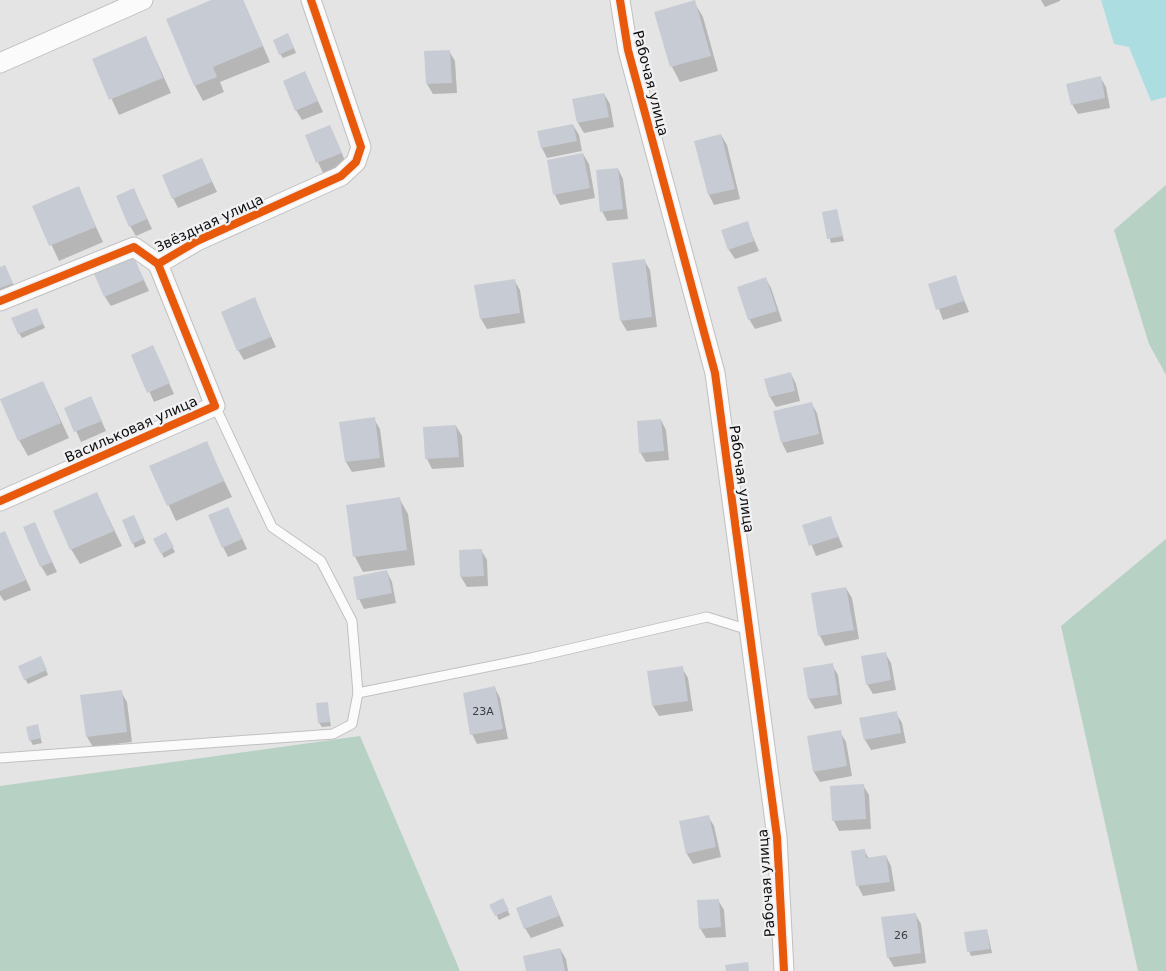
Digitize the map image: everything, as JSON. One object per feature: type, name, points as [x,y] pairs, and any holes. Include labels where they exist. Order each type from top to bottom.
[{"type":"street","points":[[0,63],[143,0]]},
{"type":"street","name":"Звёздная улица","points":[[0,301],[134,247],[158,264],[197,241],[341,176],[356,162],[362,147],[311,0]]},
{"type":"street","name":"Рабочая улица","points":[[620,0],[628,50],[715,373],[776,837],[784,971]]},
{"type":"street","name":"Васильковая улица","points":[[0,501],[215,406],[158,264]]},
{"type":"lane","points":[[0,758],[333,734],[352,724],[358,693],[352,620],[321,561],[272,527],[215,406]]},
{"type":"lane","points":[[358,693],[531,658],[707,617],[749,630]]},
{"type":"green space","points":[[1166,185],[1166,375],[1149,344],[1114,230]]},
{"type":"green space","points":[[1166,539],[1166,971],[1138,971],[1061,626]]},
{"type":"green space","points":[[360,736],[460,971],[0,971],[0,786]]},
{"type":"water","points":[[1101,0],[1166,0],[1166,97],[1151,101],[1129,47],[1114,44]]},
{"type":"building","points":[[211,0],[243,0],[263,46],[213,67],[217,77],[194,86],[166,19]]},
{"type":"building","points":[[695,0],[711,56],[670,67],[654,12]]},
{"type":"building","points":[[288,33],[294,48],[279,55],[273,40]]},
{"type":"building","points":[[146,36],[163,78],[109,100],[92,59]]},
{"type":"building","points":[[450,50],[452,83],[426,84],[424,51]]},
{"type":"building","points":[[305,71],[318,101],[295,111],[283,81]]},
{"type":"building","points":[[1101,76],[1105,98],[1071,105],[1066,84]]},
{"type":"building","points":[[604,93],[609,117],[577,123],[572,99]]},
{"type":"building","points":[[573,124],[577,141],[541,148],[537,131]]},
{"type":"building","points":[[330,125],[342,153],[316,163],[305,135]]},
{"type":"building","points":[[721,134],[735,189],[708,195],[694,141]]},
{"type":"building","points":[[583,153],[590,188],[553,195],[547,160]]},
{"type":"building","points":[[202,158],[212,182],[172,199],[162,175]]},
{"type":"building","points":[[618,168],[623,209],[600,212],[596,170]]},
{"type":"building","points":[[79,186],[96,227],[49,246],[32,206]]},
{"type":"building","points":[[134,188],[147,219],[129,227],[116,196]]},
{"type":"building","points":[[837,209],[843,236],[827,239],[822,212]]},
{"type":"building","points":[[748,221],[754,241],[728,250],[721,230]]},
{"type":"building","points":[[132,253],[144,280],[104,297],[92,269]]},
{"type":"building","points":[[645,259],[652,317],[620,321],[612,263]]},
{"type":"building","points":[[5,265],[13,283],[0,288],[0,267]]},
{"type":"building","points":[[956,275],[964,301],[936,310],[928,284]]},
{"type":"building","points":[[766,277],[777,311],[748,320],[737,287]]},
{"type":"building","points":[[515,279],[520,313],[480,319],[474,285]]},
{"type":"building","points":[[255,297],[271,337],[237,351],[221,312]]},
{"type":"building","points":[[37,308],[43,324],[18,334],[11,318]]},
{"type":"building","points":[[153,345],[170,383],[147,393],[131,355]]},
{"type":"building","points":[[791,372],[795,391],[769,397],[764,379]]},
{"type":"building","points":[[43,381],[61,423],[18,441],[0,399]]},
{"type":"building","points":[[91,396],[102,421],[74,432],[64,408]]},
{"type":"building","points":[[812,402],[819,434],[781,443],[773,411]]},
{"type":"building","points":[[375,417],[380,458],[345,462],[339,422]]},
{"type":"building","points":[[661,419],[664,451],[639,453],[637,421]]},
{"type":"building","points":[[456,425],[459,457],[425,459],[423,427]]},
{"type":"building","points":[[207,441],[224,481],[167,506],[149,466]]},
{"type":"building","points":[[97,492],[114,531],[70,550],[53,511]]},
{"type":"building","points":[[400,497],[407,550],[353,557],[346,505]]},
{"type":"building","points":[[228,507],[242,539],[222,548],[208,515]]},
{"type":"building","points":[[134,515],[144,538],[132,544],[122,520]]},
{"type":"building","points":[[831,516],[838,537],[809,546],[802,525]]},
{"type":"building","points":[[35,522],[52,562],[40,567],[23,527]]},
{"type":"building","points":[[5,531],[26,580],[0,591],[0,533]]},
{"type":"building","points":[[166,532],[174,547],[161,554],[153,539]]},
{"type":"building","points":[[482,549],[484,576],[460,577],[459,550]]},
{"type":"building","points":[[387,570],[392,593],[357,600],[353,577]]},
{"type":"building","points":[[846,587],[854,630],[818,636],[811,593]]},
{"type":"building","points":[[886,652],[891,680],[866,685],[861,656]]},
{"type":"building","points":[[41,656],[47,670],[24,680],[18,666]]},
{"type":"building","points":[[833,663],[838,695],[808,699],[803,668]]},
{"type":"building","points":[[683,666],[688,701],[652,706],[647,671]]},
{"type":"building","points":[[495,686],[503,729],[470,735],[463,693]]},
{"type":"building","points":[[122,690],[127,732],[86,737],[80,695]]},
{"type":"building","points":[[328,702],[330,722],[318,723],[316,703]]},
{"type":"building","points":[[897,711],[901,733],[864,740],[859,718]]},
{"type":"building","points":[[38,724],[41,738],[29,741],[26,727]]},
{"type":"building","points":[[841,730],[847,766],[813,772],[807,736]]},
{"type":"building","points":[[864,784],[866,819],[832,821],[830,786]]},
{"type":"building","points":[[709,815],[716,847],[686,854],[679,821]]},
{"type":"building","points":[[865,849],[866,858],[886,855],[890,882],[856,886],[851,851]]},
{"type":"building","points":[[551,895],[559,916],[524,929],[516,908]]},
{"type":"building","points":[[503,898],[509,910],[495,916],[489,905]]},
{"type":"building","points":[[719,899],[721,927],[699,929],[697,900]]},
{"type":"building","points":[[916,913],[921,953],[887,958],[881,917]]},
{"type":"building","points":[[987,929],[990,949],[967,952],[964,932]]},
{"type":"building","points":[[560,948],[565,971],[526,971],[523,956]]},
{"type":"building","points":[[748,962],[749,971],[726,971],[725,965]]},
{"type":"cycle path","points":[[0,301],[134,247],[158,264],[197,241],[341,176],[356,162],[361,147],[311,0]]},
{"type":"cycle path","points":[[620,0],[628,50],[715,373],[777,837],[784,971]]},
{"type":"cycle path","points":[[0,501],[215,406],[158,264]]}]
